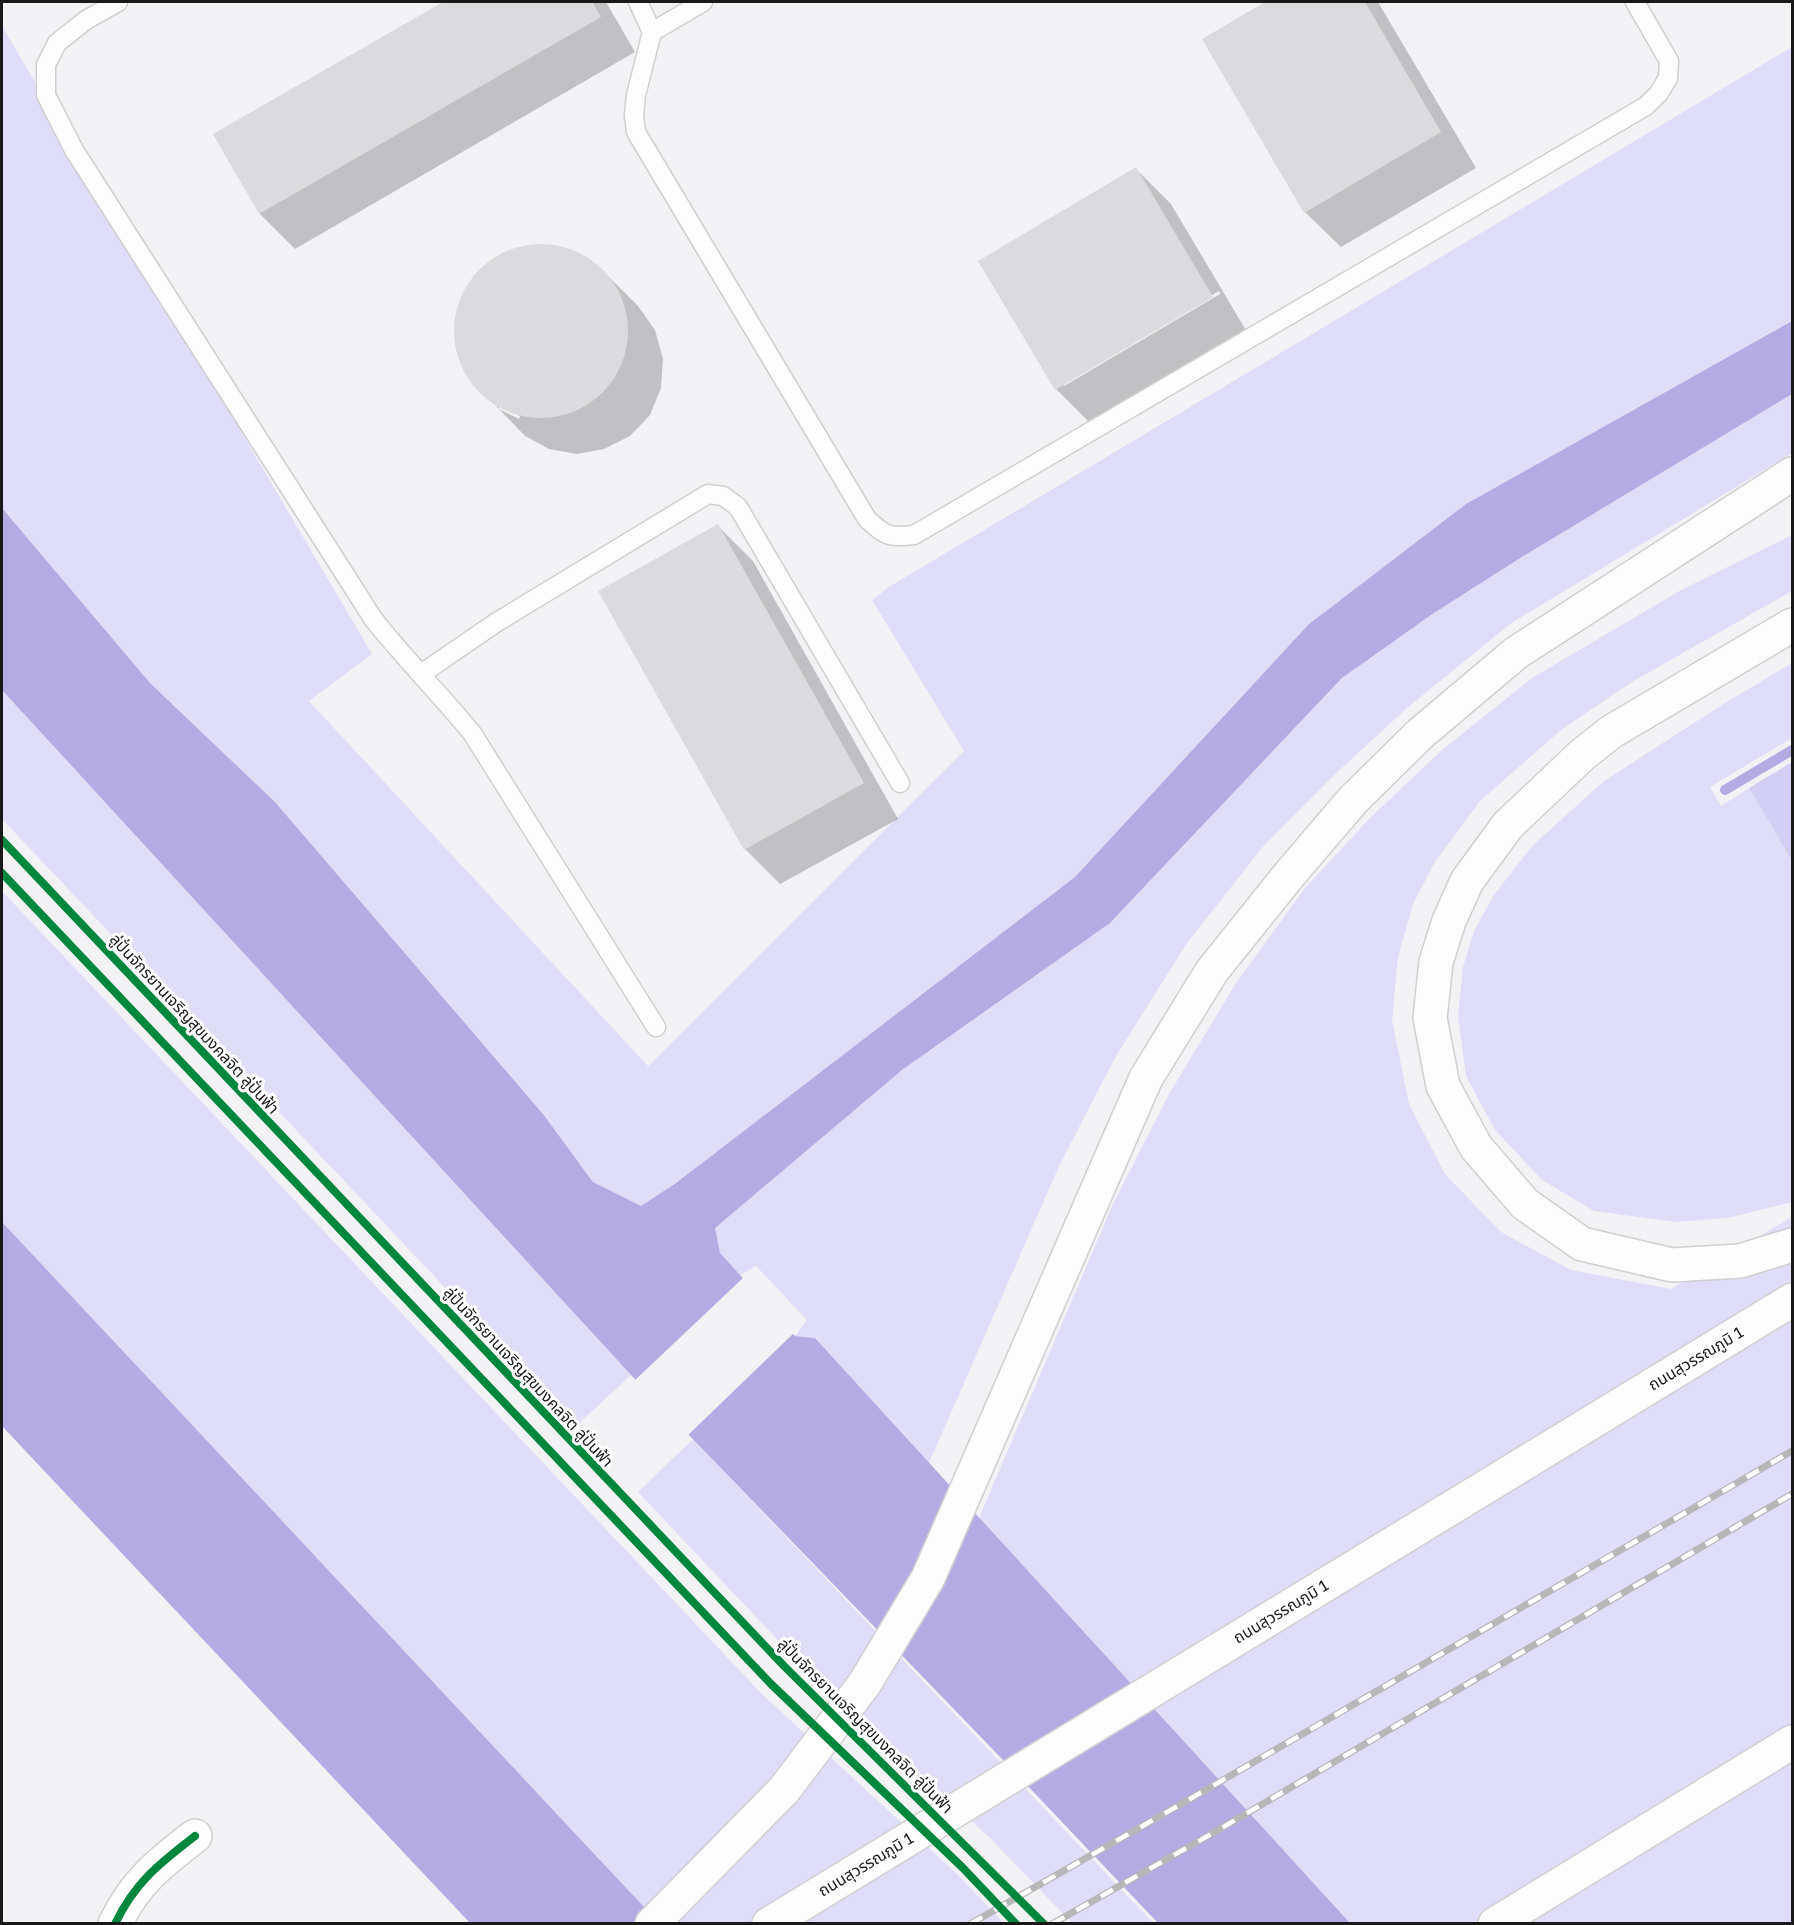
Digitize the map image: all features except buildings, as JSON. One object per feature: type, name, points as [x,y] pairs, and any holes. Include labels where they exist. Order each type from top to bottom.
[{"type":"main road","points":[[652,1923],[784,1790],[865,1683],[928,1578],[1146,1078],[1212,972],[1289,875],[1353,800],[1420,734],[1516,653],[1792,474]]},
{"type":"main road","points":[[1658,560],[1792,498]]},
{"type":"main road","points":[[1792,625],[1648,708],[1611,732],[1582,755],[1508,825],[1467,881],[1449,921],[1436,962],[1430,1018],[1443,1086],[1476,1147],[1525,1204],[1582,1244],[1672,1265],[1740,1261],[1792,1245]]},
{"type":"main road","name":"ถนนสุวรรณภูมิ 1","points":[[769,1923],[1792,1300]]},
{"type":"main road","points":[[1495,1923],[1792,1742]]},
{"type":"main road","points":[[115,1923],[124,1904],[143,1879],[195,1836]]},
{"type":"lane","points":[[118,2],[86,20],[57,43],[46,65],[46,95],[74,150],[374,620],[472,733],[656,1027]]},
{"type":"lane","points":[[638,2],[652,32],[636,95],[634,115],[636,132],[867,519],[883,534],[896,537],[914,535],[1646,106],[1659,93],[1668,78],[1669,61],[1635,2]]},
{"type":"lane","points":[[652,32],[703,2]]},
{"type":"lane","points":[[421,674],[497,622],[708,494],[723,496],[738,507],[900,783]]},
{"type":"shaded area","points":[[2,26],[372,654],[309,701],[648,1066],[964,751],[872,600],[889,587],[1792,47],[1792,321],[1466,504],[1309,624],[1075,877],[676,1183],[641,1206],[593,1182],[543,1114],[275,802],[150,683],[2,508]]},
{"type":"shaded area","points":[[1792,321],[1792,394],[1517,560],[1431,615],[1342,678],[1110,923],[902,1070],[715,1228],[720,1253],[795,1336],[815,1338],[1350,1923],[1158,1923],[631,1375],[2,690],[2,508],[150,683],[275,802],[543,1114],[593,1182],[641,1206],[676,1183],[1075,877],[1309,624],[1466,504]]},
{"type":"shaded area","points":[[1792,394],[1792,453],[1510,624],[1407,708],[1330,779],[1262,848],[1187,943],[1116,1056],[1060,1164],[929,1463],[815,1338],[795,1336],[807,1320],[756,1266],[739,1276],[720,1253],[714,1228],[902,1070],[1110,923],[1342,678],[1431,615],[1517,560]]},
{"type":"shaded area","points":[[1792,535],[1792,591],[1632,682],[1561,730],[1480,801],[1435,862],[1413,904],[1398,957],[1392,1020],[1409,1104],[1445,1174],[1501,1232],[1571,1270],[1671,1289],[1792,1217],[1792,1923],[1350,1923],[979,1518],[1113,1204],[1169,1094],[1236,983],[1305,888],[1371,817],[1442,750],[1532,678],[1681,590]]},
{"type":"shaded area","points":[[1792,663],[1792,738],[1710,787],[1721,806],[1749,788],[1792,861],[1792,1202],[1728,1218],[1676,1222],[1594,1211],[1542,1180],[1495,1130],[1466,1076],[1458,1016],[1463,967],[1474,931],[1494,895],[1532,846],[1604,781]]},
{"type":"shaded area","points":[[2,690],[631,1375],[576,1426],[2,819]]},
{"type":"shaded area","points":[[1792,762],[1792,861],[1749,788]]},
{"type":"shaded area","points":[[2,891],[761,1693],[958,1875],[1004,1923],[659,1923],[2,1222]]},
{"type":"shaded area","points":[[2,1222],[659,1923],[470,1923],[2,1426]]},
{"type":"shaded area","points":[[693,1439],[1153,1923],[1072,1923],[992,1840],[791,1654],[638,1492]]},
{"type":"pier","points":[[744,1277],[795,1332],[686,1437],[633,1382]]},
{"type":"waterway","points":[[1725,790],[1792,750]]},
{"type":"railway","points":[[970,1924],[1792,1451]]},
{"type":"railway","points":[[1052,1924],[1213,1833],[1792,1494]]},
{"type":"cycle path","name":"ลู่ปั่นจักรยานเจริญสุขมงคลจิต ลู่ปั่นฟ้า","points":[[2,840],[784,1666],[1044,1924]]},
{"type":"cycle path","points":[[2,873],[771,1684],[963,1868],[1016,1924]]},
{"type":"cycle path","points":[[115,1924],[131,1896],[149,1874],[195,1836]]}]
